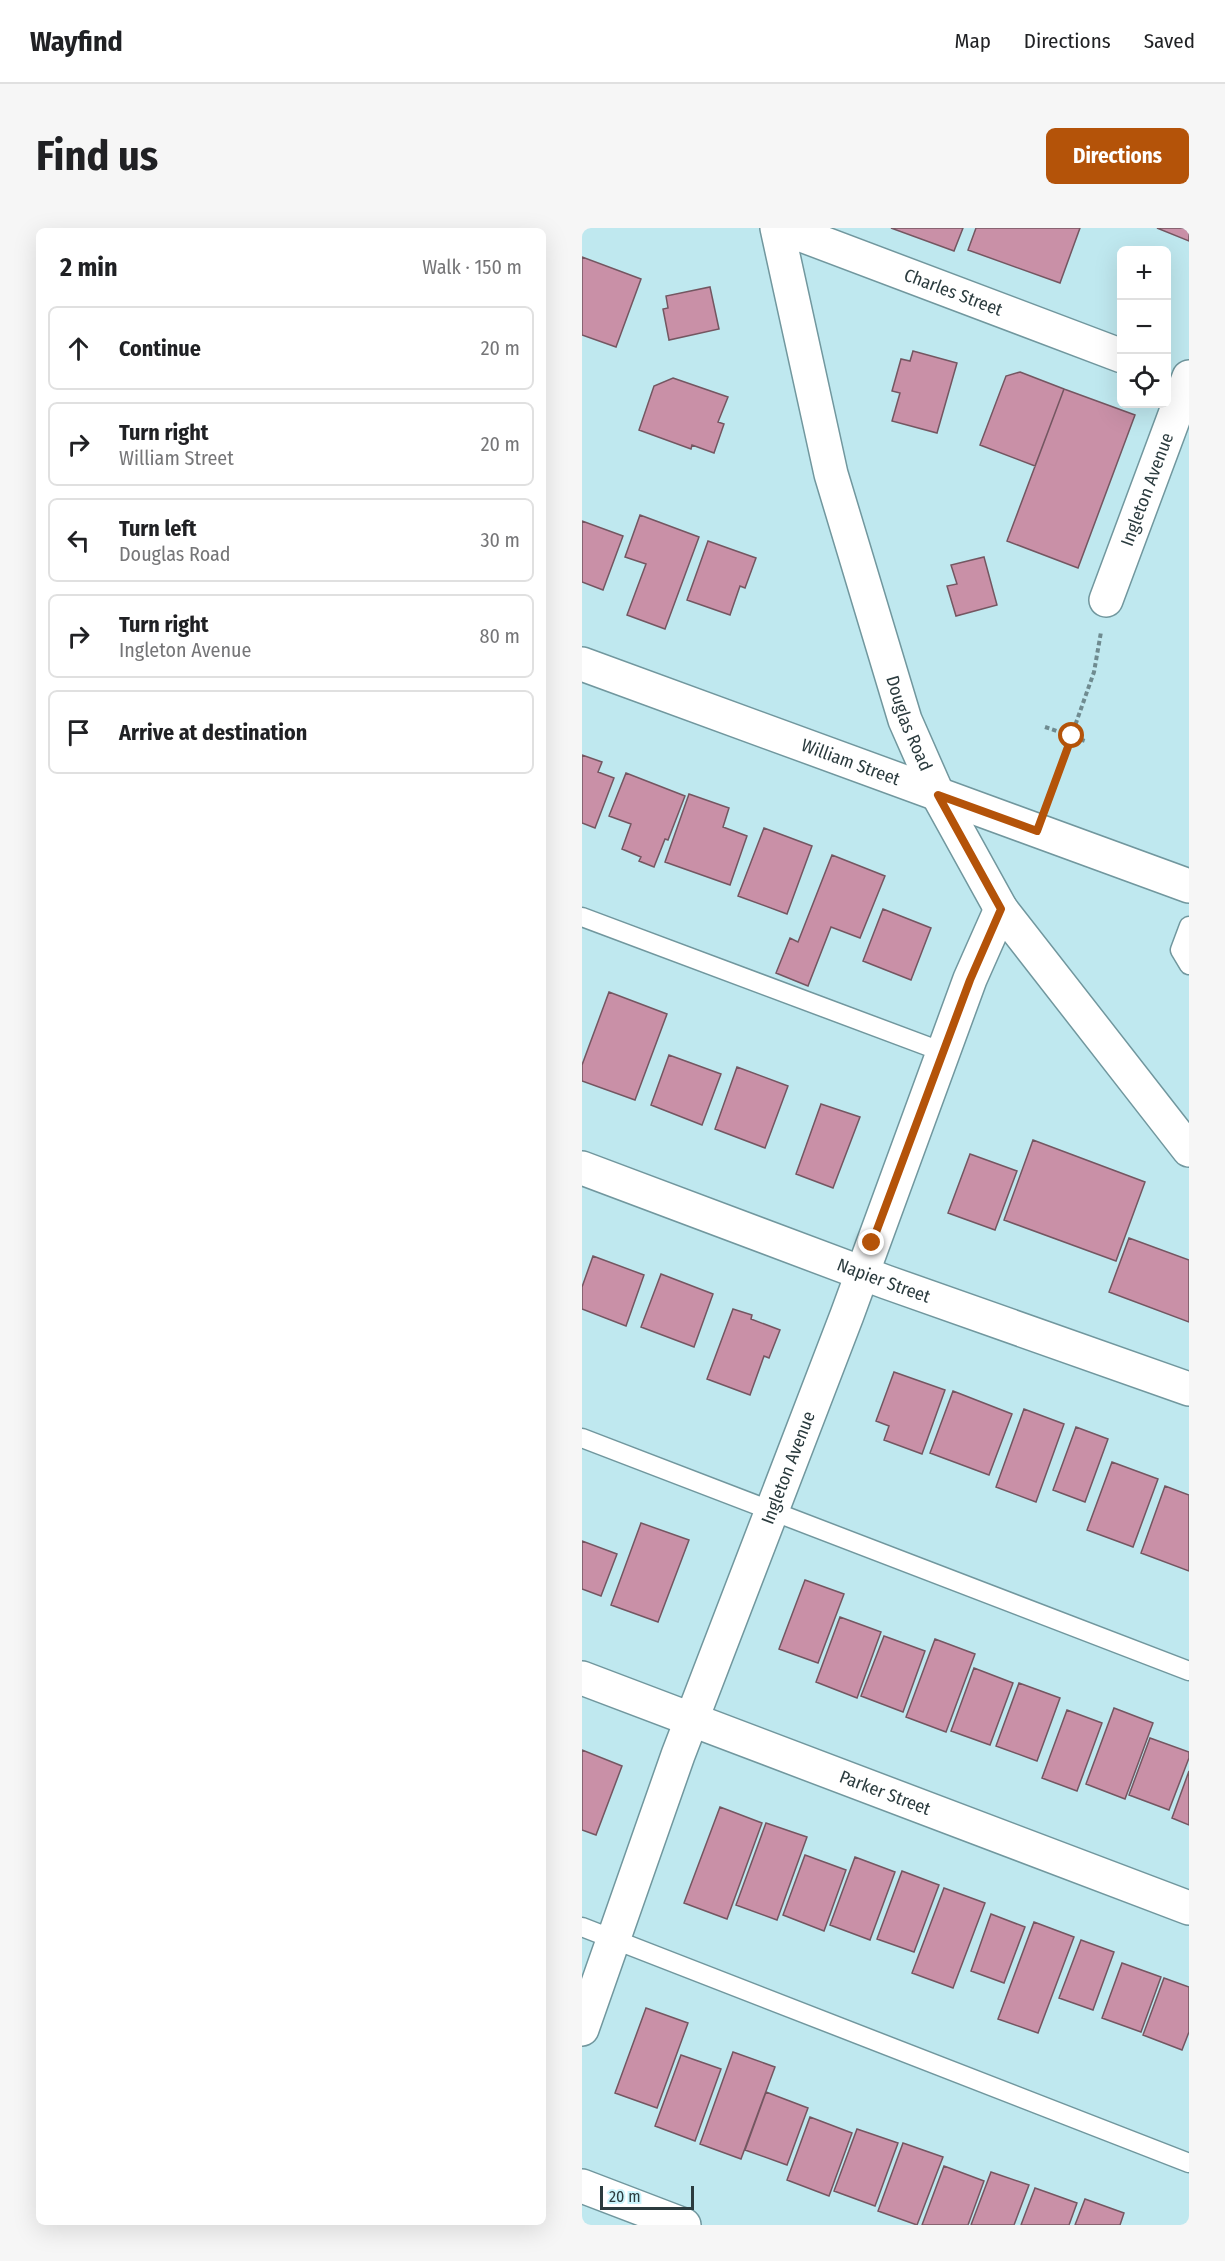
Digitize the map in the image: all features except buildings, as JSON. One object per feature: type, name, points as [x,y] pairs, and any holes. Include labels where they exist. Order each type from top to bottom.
[{"type":"street","name":"Douglas Road","points":[[777,228],[831,474],[905,720],[938,795],[1001,909],[1189,1150]]},
{"type":"street","name":"Charles Street","points":[[783,228],[1117,354]]},
{"type":"street","name":"Ingleton Avenue","points":[[1106,600],[1181,377]]},
{"type":"street","name":"William Street","points":[[582,664],[1189,886]]},
{"type":"street","name":"Ingleton Avenue","points":[[582,2029],[674,1767],[847,1315],[970,980],[1001,909]]},
{"type":"street","name":"Napier Street","points":[[582,1168],[861,1273],[1189,1389]]},
{"type":"street","name":"Parker Street","points":[[582,1678],[1189,1908]]},
{"type":"street","points":[[582,2186],[684,2225]]},
{"type":"lane","points":[[582,917],[943,1052]]},
{"type":"lane","points":[[1189,926],[1180,950],[1189,965]]},
{"type":"lane","points":[[582,1438],[1189,1671]]},
{"type":"lane","points":[[582,1927],[1189,2163]]},
{"type":"path","points":[[1037,831],[1094,672],[1106,600]]},
{"type":"path","points":[[1045,726],[1084,741]]},
{"type":"route","points":[[872,1243],[877,1235],[970,980],[1001,909],[938,795],[1037,831],[1072,736]]}]
